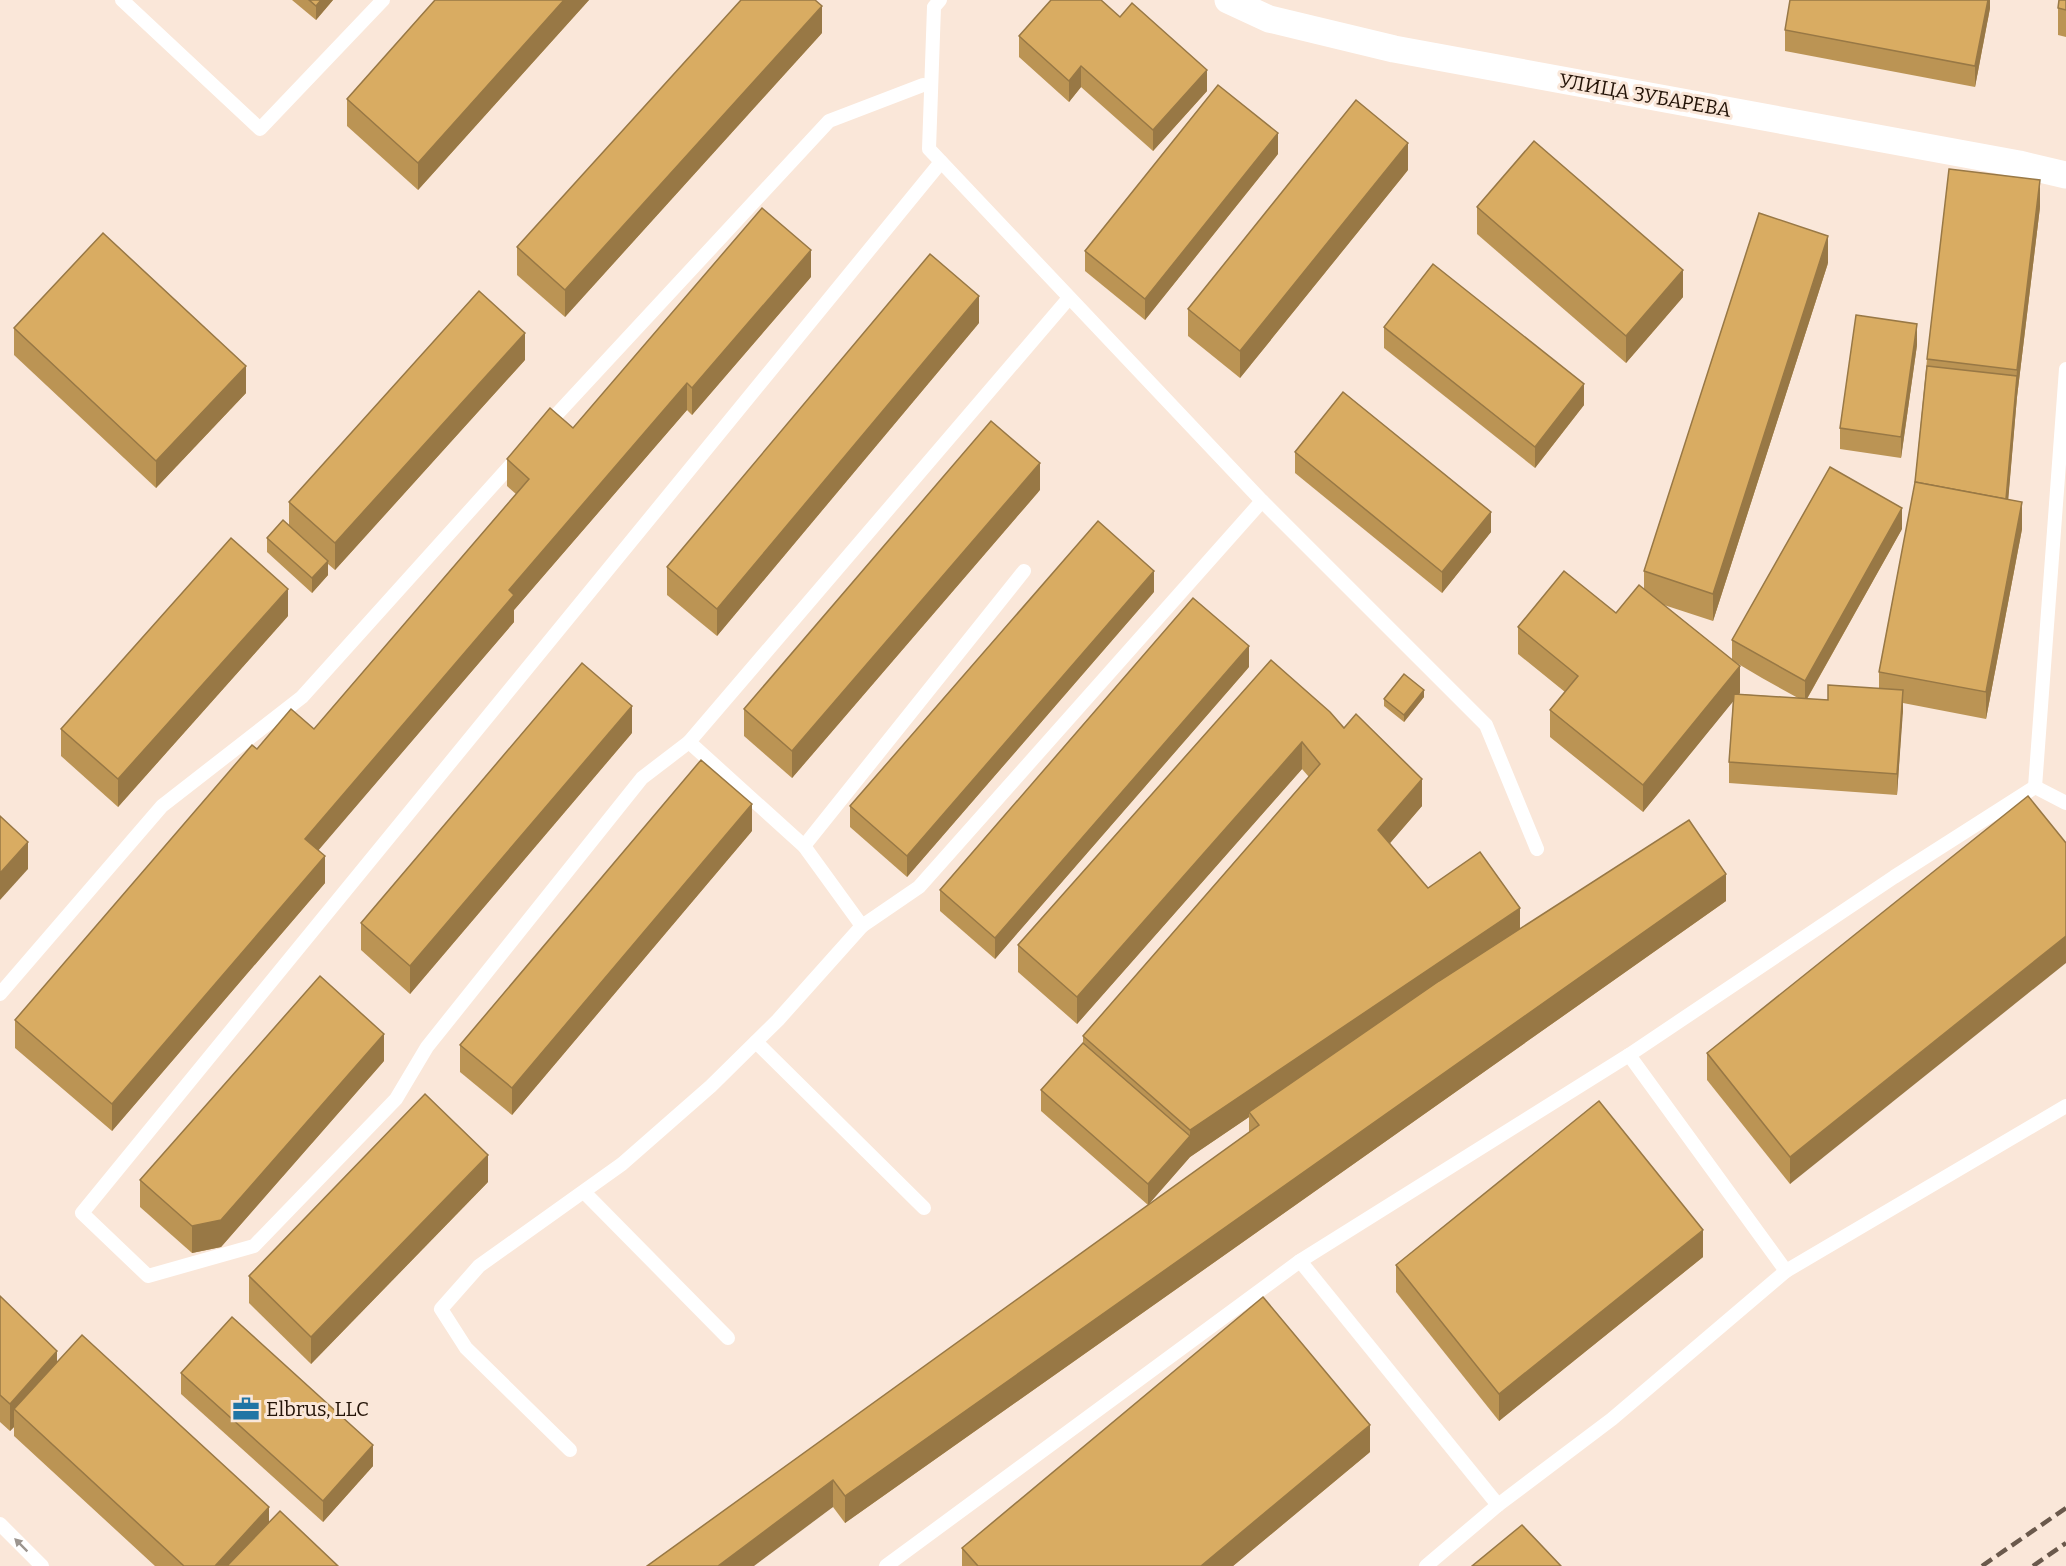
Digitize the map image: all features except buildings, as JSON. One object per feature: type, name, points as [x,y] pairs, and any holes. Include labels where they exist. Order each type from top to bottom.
[{"type":"street","name":"УЛИЦА ЗУБАРЕВА","points":[[1228,0],[1269,19],[1394,49],[2019,164],[2066,175]]},
{"type":"lane","points":[[122,0],[260,129],[383,0]]},
{"type":"lane","points":[[940,0],[934,7],[929,149],[1262,501],[1486,725],[1538,849]]},
{"type":"lane","points":[[0,994],[162,806],[302,697],[530,444],[829,121],[923,85]]},
{"type":"lane","points":[[941,162],[82,1213],[148,1276],[254,1246],[396,1099],[427,1047],[642,778],[689,742],[1069,297]]},
{"type":"lane","points":[[2035,787],[2059,557],[2066,369]]},
{"type":"lane","points":[[570,1450],[466,1348],[441,1309],[479,1266],[622,1164],[711,1086],[756,1042],[862,926],[919,887],[1262,501]]},
{"type":"lane","points":[[804,846],[1024,572]]},
{"type":"lane","points":[[689,742],[804,846],[862,926]]},
{"type":"lane","points":[[2035,787],[2066,803]]},
{"type":"lane","points":[[886,1566],[1300,1261],[1629,1055],[1894,877],[2035,787]]},
{"type":"lane","points":[[756,1042],[924,1208]]},
{"type":"lane","points":[[1629,1055],[1786,1271]]},
{"type":"lane","points":[[1426,1566],[1498,1505],[1612,1419],[1786,1271],[2066,1106]]},
{"type":"lane","points":[[584,1192],[728,1338]]},
{"type":"lane","points":[[1300,1261],[1498,1505]]},
{"type":"lane","points":[[0,1524],[42,1566]]},
{"type":"railway","points":[[1982,1566],[2066,1508]]},
{"type":"railway","points":[[2033,1566],[2066,1543]]},
{"type":"place","name":"Elbrus, LLC","points":[[246,1409]]}]
